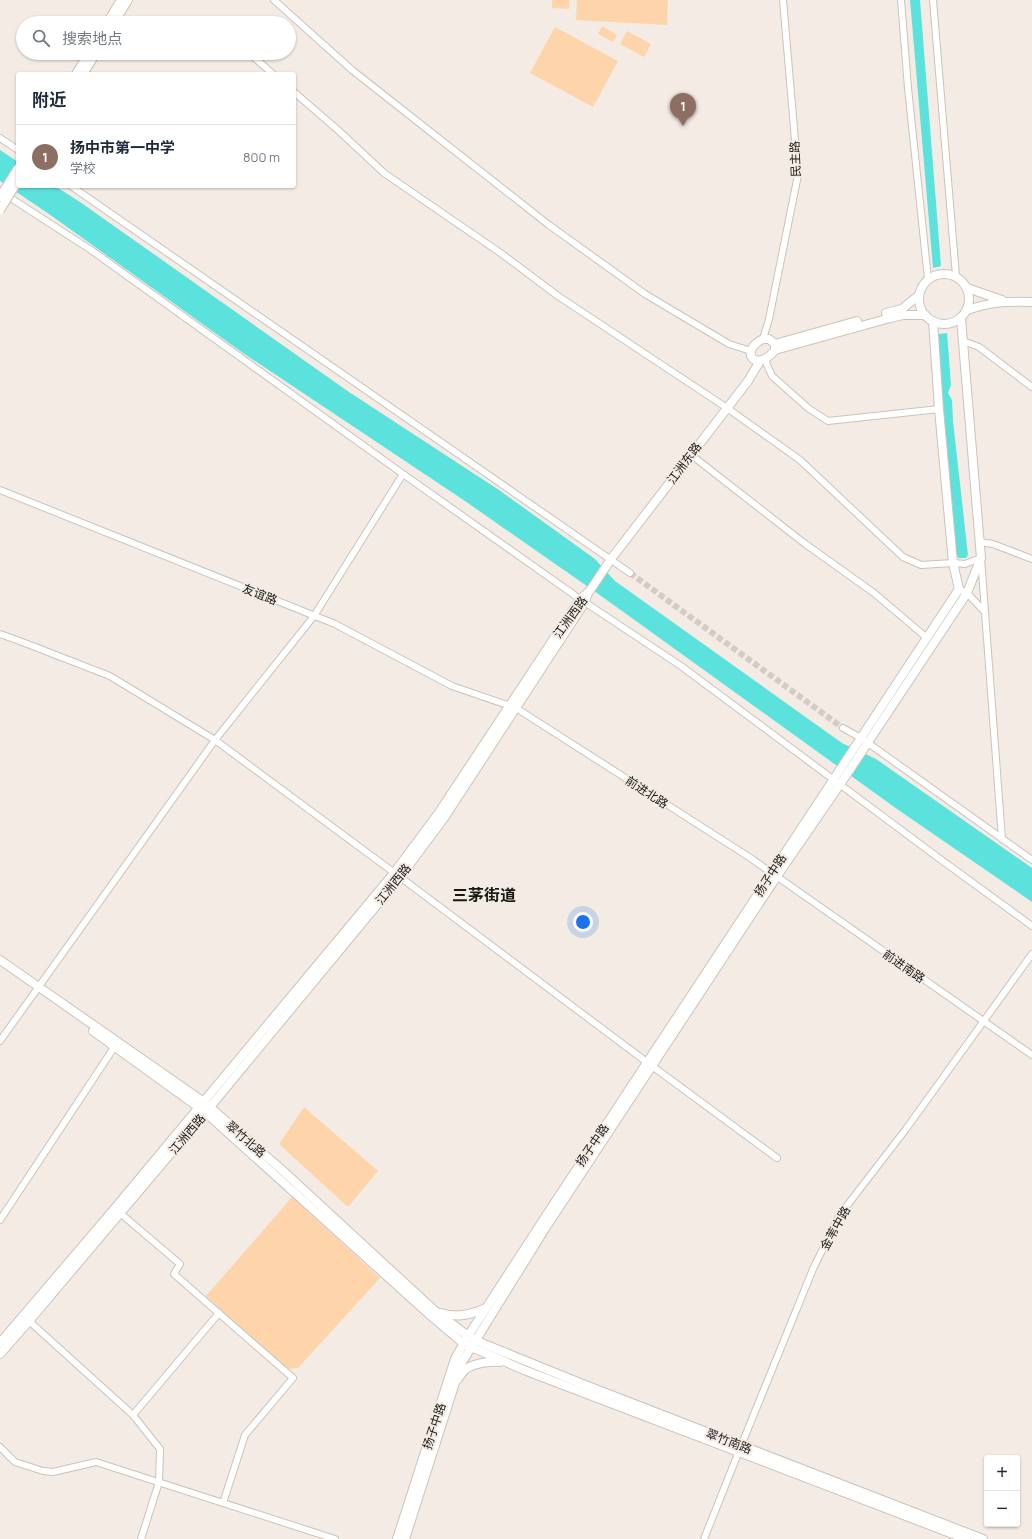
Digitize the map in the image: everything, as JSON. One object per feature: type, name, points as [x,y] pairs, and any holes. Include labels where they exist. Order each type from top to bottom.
[{"type":"main road","points":[[111,16],[121,0]]},
{"type":"main road","points":[[118,16],[128,0]]},
{"type":"main road","points":[[77,72],[85,60]]},
{"type":"main road","points":[[84,72],[92,60]]},
{"type":"main road","points":[[0,197],[16,171]]},
{"type":"main road","points":[[0,210],[16,184]]},
{"type":"main road","points":[[775,347],[769,339],[763,339],[753,346],[751,351],[752,356],[755,360],[763,360],[775,347],[902,309],[919,295],[928,279],[939,274],[945,273],[956,276],[965,283],[970,299],[967,310],[961,318],[948,324],[938,323],[925,315],[920,305],[919,295]]},
{"type":"main road","points":[[967,288],[1005,301]]},
{"type":"main road","points":[[967,310],[986,304],[1005,301],[1032,302]]},
{"type":"main road","points":[[775,347],[896,316],[925,315]]},
{"type":"main road","points":[[862,744],[967,593],[981,558],[961,318]]},
{"type":"main road","points":[[862,744],[959,589],[953,563],[939,410],[933,321]]},
{"type":"main road","name":"江洲东路","points":[[588,592],[690,454],[763,360]]},
{"type":"main road","name":"江洲西路","points":[[0,1343],[204,1107],[444,818],[513,707],[588,592]]},
{"type":"main road","name":"扬子中路","points":[[397,1539],[455,1359],[467,1346],[546,1227],[774,874],[862,744]]},
{"type":"main road","name":"翠竹北路","points":[[0,960],[36,989],[115,1046],[204,1107],[430,1315],[467,1346]]},
{"type":"main road","name":"翠竹北路","points":[[0,967],[36,989],[204,1107],[281,1169],[435,1311],[472,1338]]},
{"type":"main road","name":"扬子中路","points":[[472,1338],[486,1308],[650,1064]]},
{"type":"main road","name":"江洲西路","points":[[0,1354],[120,1213],[204,1107]]},
{"type":"main road","points":[[435,1311],[458,1316],[472,1314],[486,1308]]},
{"type":"main road","name":"翠竹南路","points":[[472,1338],[739,1449],[966,1539]]},
{"type":"main road","name":"扬子中路","points":[[405,1539],[467,1346]]},
{"type":"main road","name":"翠竹南路","points":[[467,1346],[508,1363],[983,1539]]},
{"type":"main road","points":[[455,1383],[466,1369],[479,1364],[494,1361],[508,1363]]},
{"type":"street","points":[[274,0],[292,16]]},
{"type":"street","name":"民主路","points":[[763,339],[769,319],[798,175],[784,0]]},
{"type":"street","points":[[901,0],[908,88],[928,279]]},
{"type":"street","points":[[933,0],[956,276]]},
{"type":"street","points":[[296,20],[352,70],[549,225],[645,294],[729,344],[751,351]]},
{"type":"street","points":[[257,60],[271,72]]},
{"type":"street","points":[[296,94],[384,173],[502,254],[558,296],[727,408],[800,460],[903,557],[921,566],[953,563],[965,564],[981,558],[1002,839]]},
{"type":"street","points":[[0,138],[16,149]]},
{"type":"street","points":[[74,188],[609,562],[630,574]]},
{"type":"street","points":[[0,191],[91,250],[403,474],[582,600],[681,666],[838,780],[940,859],[1032,926]]},
{"type":"street","points":[[964,341],[979,347],[1032,387]]},
{"type":"street","points":[[763,360],[772,376],[808,408],[828,420],[939,410]]},
{"type":"street","points":[[690,454],[804,544],[874,593],[927,638]]},
{"type":"street","points":[[0,1041],[215,740],[314,616],[403,474]]},
{"type":"street","name":"友谊路","points":[[0,490],[335,624],[452,686],[513,707]]},
{"type":"street","points":[[980,542],[993,544],[1032,559]]},
{"type":"street","points":[[959,589],[967,593],[985,612]]},
{"type":"street","points":[[0,634],[110,676],[215,740],[777,1158]]},
{"type":"street","name":"前进北路","points":[[513,707],[774,874]]},
{"type":"street","points":[[844,728],[862,744],[1032,860]]},
{"type":"street","name":"前进南路","points":[[774,874],[1032,1054]]},
{"type":"street","name":"金苇中路","points":[[704,1539],[739,1449],[813,1270],[839,1216],[906,1130],[985,1022],[1032,954]]},
{"type":"street","points":[[0,1220],[115,1046]]},
{"type":"street","points":[[120,1213],[180,1264],[174,1274],[293,1378],[245,1435],[223,1503]]},
{"type":"street","points":[[133,1415],[219,1313]]},
{"type":"street","points":[[29,1321],[133,1415],[160,1449],[159,1482],[141,1539]]},
{"type":"street","points":[[0,1447],[15,1462],[43,1472],[53,1472],[96,1462],[335,1539]]},
{"type":"shaded area","points":[[552,0],[569,0],[569,9],[552,8]]},
{"type":"shaded area","points":[[577,0],[668,0],[667,25],[576,20]]},
{"type":"shaded area","points":[[602,26],[617,35],[613,42],[598,34]]},
{"type":"shaded area","points":[[555,27],[618,61],[593,107],[530,73]]},
{"type":"shaded area","points":[[627,31],[651,44],[644,57],[620,44]]},
{"type":"shaded area","points":[[304,1107],[378,1171],[348,1207],[279,1144]]},
{"type":"shaded area","points":[[292,1197],[380,1278],[298,1368],[287,1369],[206,1296]]},
{"type":"water","points":[[910,0],[920,0],[941,266],[933,268]]},
{"type":"water","points":[[0,150],[16,161],[16,188],[58,188],[349,392],[499,490],[595,559],[615,581],[842,743],[876,759],[1032,868],[1032,902],[897,809],[604,598],[465,501],[243,353],[49,214],[0,181]]},
{"type":"water","points":[[947,333],[951,385],[948,393],[952,400],[968,555],[966,558],[959,558],[957,556],[937,338],[939,334]]},
{"type":"tunnel","points":[[630,573],[843,728]]},
{"type":"place","name":"扬中市第一中学","points":[[683,126]]},
{"type":"district","name":"三茅街道","points":[[484,895]]}]
